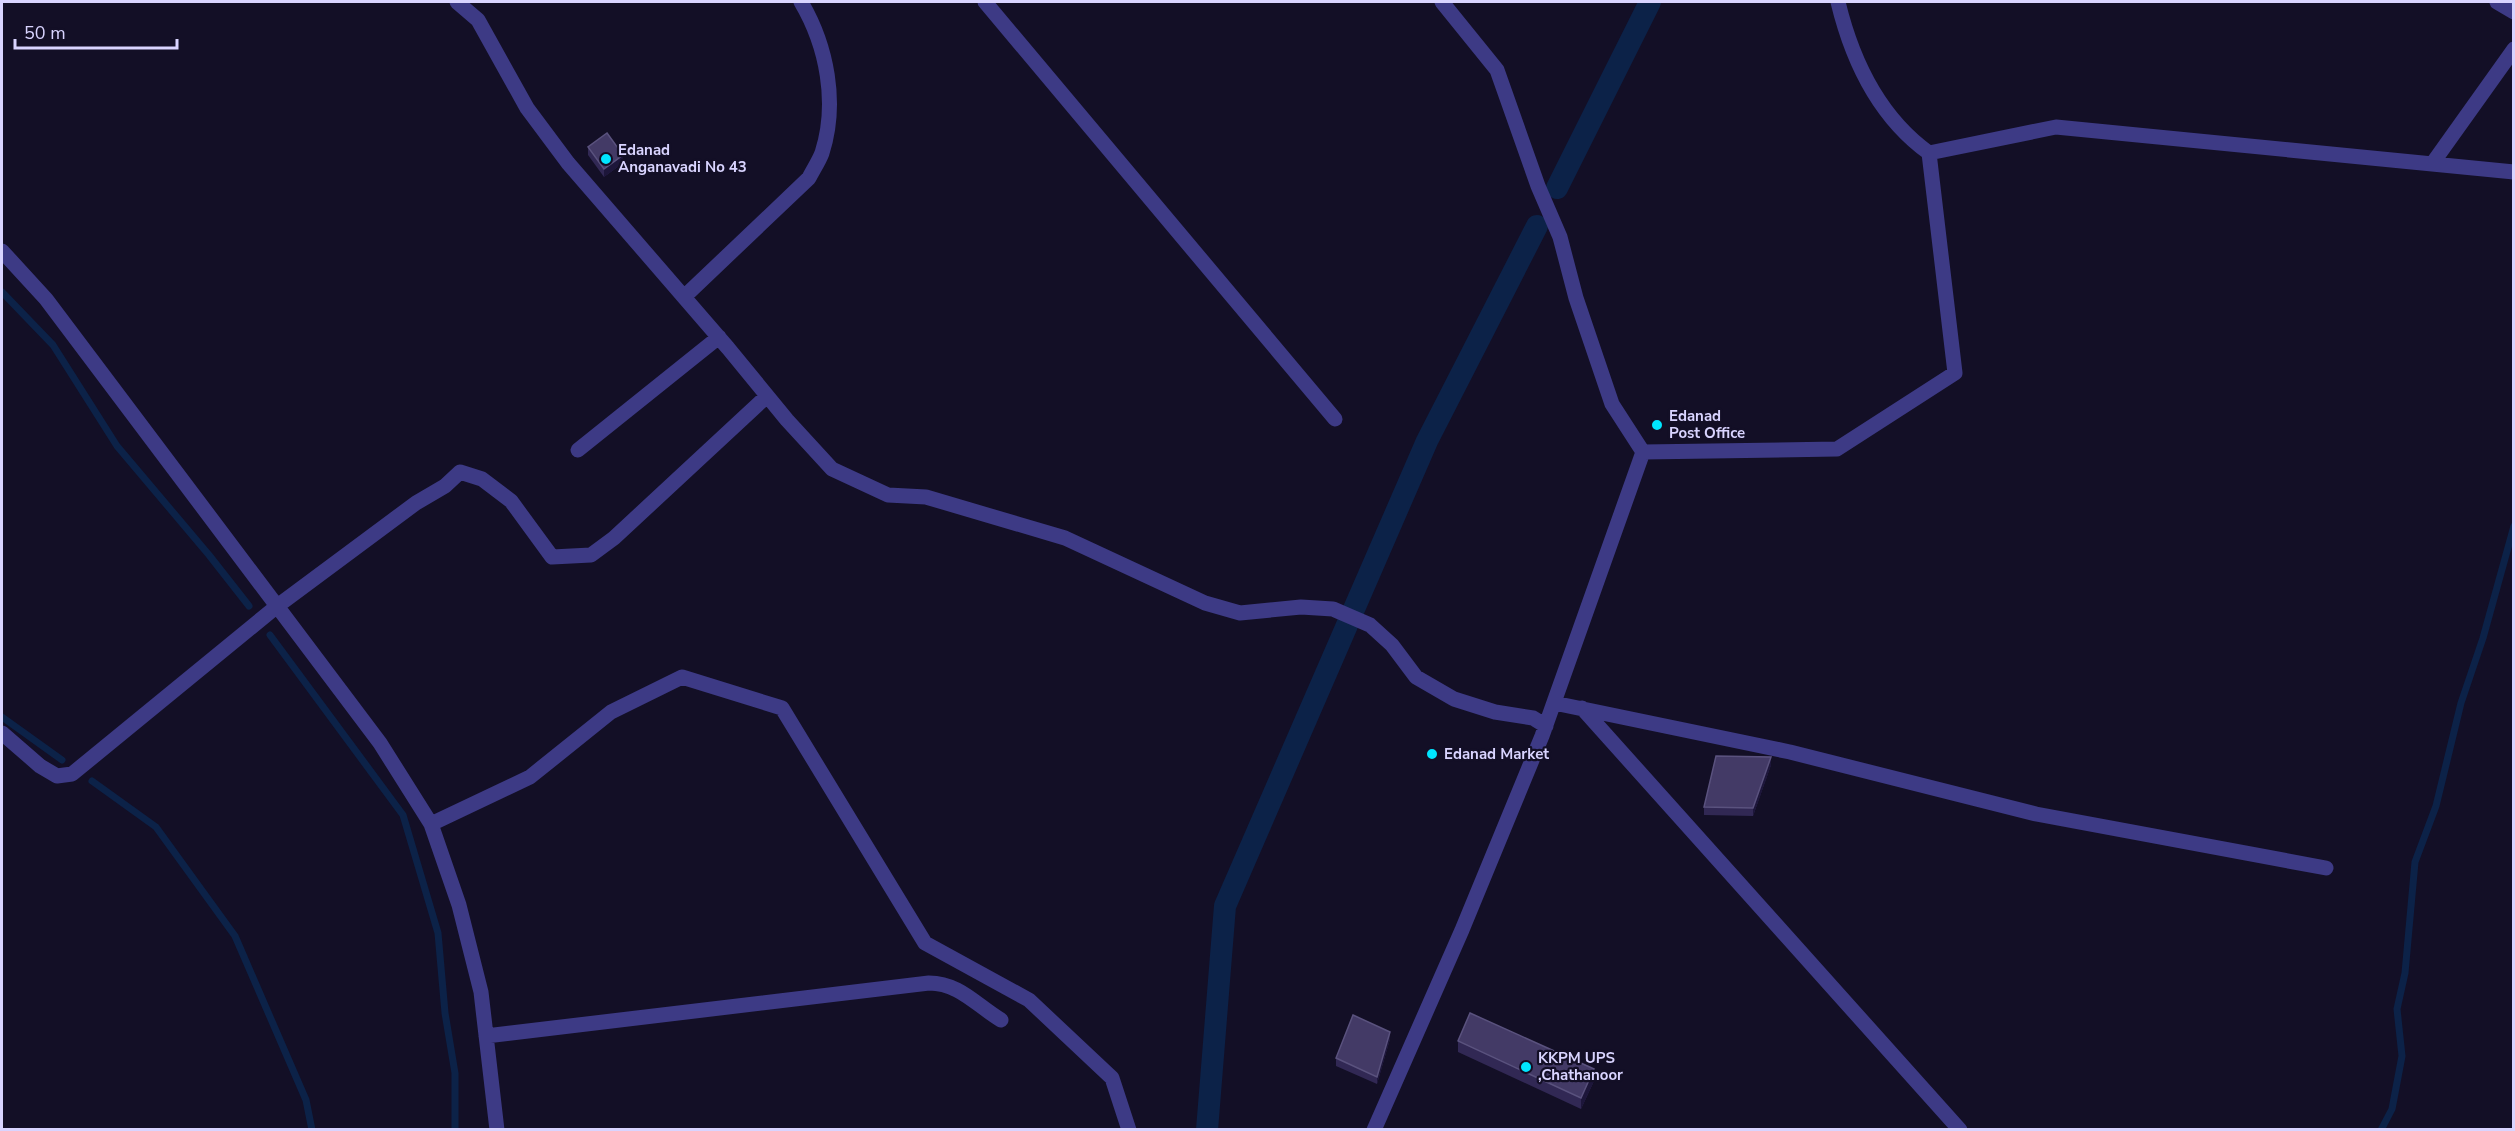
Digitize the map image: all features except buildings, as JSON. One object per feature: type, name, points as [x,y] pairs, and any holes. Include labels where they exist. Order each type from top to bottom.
[{"type":"street","points":[[457,2],[478,20],[527,108],[568,163],[832,469],[888,495],[926,497],[1065,538],[1205,603],[1240,612],[1301,607],[1333,609],[1360,619],[1392,645],[1416,677],[1454,699],[1495,712],[1533,718],[1546,726]]},
{"type":"street","points":[[684,297],[809,178],[822,154],[829,94],[826,58],[801,2]]},
{"type":"street","points":[[985,2],[1335,419]]},
{"type":"street","points":[[1442,2],[1497,70],[1538,186],[1560,237],[1576,298],[1612,404],[1643,452]]},
{"type":"street","points":[[1838,2],[1845,30],[1862,73],[1888,114],[1908,138],[1929,153],[2056,127],[2514,172]]},
{"type":"street","points":[[2497,2],[2514,12]]},
{"type":"street","points":[[2432,164],[2514,49]]},
{"type":"street","points":[[1643,452],[1837,449],[1955,373],[1929,153]]},
{"type":"street","points":[[2,251],[46,299],[380,743],[431,824],[459,905],[481,992],[497,1130]]},
{"type":"street","points":[[578,450],[719,337]]},
{"type":"street","points":[[2,734],[57,776],[72,774],[276,607],[416,503],[445,486],[460,472],[482,479],[511,501],[552,557],[591,555],[614,538],[767,396]]},
{"type":"street","points":[[1374,1130],[1462,930],[1546,726],[1643,452]]},
{"type":"street","points":[[431,824],[530,777],[611,712],[682,676],[782,708],[925,943],[1029,1000],[1112,1078],[1130,1130]]},
{"type":"street","points":[[1554,703],[1790,752],[2036,814],[2326,868]]},
{"type":"street","points":[[1582,708],[1960,1130]]},
{"type":"street","points":[[486,1036],[929,983],[945,983],[961,991],[1001,1020]]},
{"type":"waterway","points":[[1557,188],[1650,2]]},
{"type":"waterway","points":[[1207,1130],[1225,906],[1427,441],[1537,226]]},
{"type":"waterway","points":[[2,292],[53,345],[117,446],[249,606]]},
{"type":"waterway","points":[[2381,1130],[2392,1109],[2402,1056],[2397,1009],[2405,973],[2415,862],[2436,806],[2461,703],[2483,638],[2514,526]]},
{"type":"waterway","points":[[270,635],[403,815],[438,933],[445,1013],[455,1073],[455,1130]]},
{"type":"waterway","points":[[2,717],[62,760]]},
{"type":"waterway","points":[[92,781],[156,827],[235,936],[306,1100],[312,1130]]},
{"type":"place","name":"Edanad Anganavadi No 43","points":[[606,159]]},
{"type":"place","name":"Edanad Post Office","points":[[1657,425]]},
{"type":"place","name":"Edanad Market","points":[[1432,754]]},
{"type":"place","name":"KKPM UPS ,Chathanoor","points":[[1526,1067]]}]
